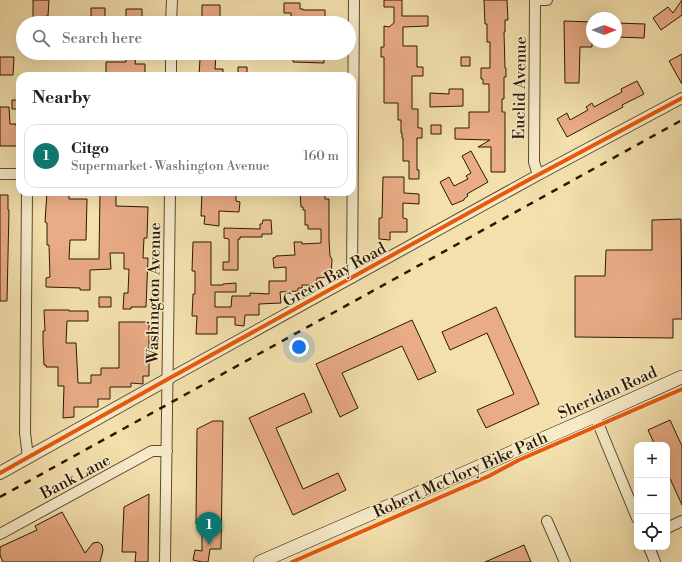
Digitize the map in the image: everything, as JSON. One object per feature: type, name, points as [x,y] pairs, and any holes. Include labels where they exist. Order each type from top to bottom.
[{"type":"main road","name":"Sheridan Road","points":[[260,562],[682,377]]},
{"type":"street","points":[[171,16],[172,0]]},
{"type":"street","points":[[354,0],[354,16]]},
{"type":"street","points":[[535,0],[547,0]]},
{"type":"street","name":"Euclid Avenue","points":[[535,0],[534,162],[538,175]]},
{"type":"street","points":[[171,60],[171,72]]},
{"type":"street","points":[[353,72],[354,60]]},
{"type":"street","name":"Green Bay Road","points":[[0,473],[538,175],[682,98]]},
{"type":"street","points":[[0,174],[16,174]]},
{"type":"street","points":[[27,196],[25,433],[28,457]]},
{"type":"street","name":"Washington Avenue","points":[[165,562],[170,196]]},
{"type":"street","points":[[352,278],[353,196]]},
{"type":"street","points":[[595,416],[635,514]]},
{"type":"street","name":"Bank Lane","points":[[0,534],[154,451],[167,451]]},
{"type":"street","points":[[548,521],[565,562]]},
{"type":"street","points":[[670,527],[682,522]]},
{"type":"street","points":[[650,550],[656,562]]},
{"type":"street","points":[[656,550],[656,562]]},
{"type":"building","points":[[33,0],[49,0],[48,16],[33,16]]},
{"type":"building","points":[[384,0],[402,0],[402,16],[428,16],[428,26],[403,27],[403,46],[417,46],[417,67],[423,67],[423,76],[412,76],[412,109],[418,109],[418,128],[422,128],[422,138],[417,138],[417,170],[419,170],[419,179],[409,179],[409,161],[403,161],[403,138],[401,133],[401,120],[398,120],[398,103],[384,103],[384,57],[381,57],[381,47],[384,47],[384,26],[389,27],[394,23],[394,7],[384,7]]},
{"type":"building","points":[[484,0],[507,0],[508,20],[505,20],[504,32],[506,77],[504,77],[504,99],[502,99],[502,112],[505,112],[505,172],[491,172],[491,147],[478,147],[490,140],[455,139],[455,128],[469,128],[469,112],[489,112],[489,84],[483,84],[483,79],[481,79],[481,68],[490,68],[490,42],[487,42],[487,24],[485,24]]},
{"type":"building","points":[[682,0],[682,15],[661,30],[653,18],[668,7],[673,13]]},
{"type":"building","points":[[284,3],[300,3],[300,9],[303,10],[325,10],[325,16],[291,16],[291,13],[284,13]]},
{"type":"building","points":[[202,5],[220,5],[220,16],[202,16]]},
{"type":"building","points":[[91,8],[105,8],[105,16],[91,16]]},
{"type":"building","points":[[126,9],[142,9],[142,16],[126,16]]},
{"type":"building","points":[[564,21],[586,22],[586,47],[580,47],[579,83],[565,83]]},
{"type":"building","points":[[622,23],[645,24],[644,38],[622,37]]},
{"type":"building","points":[[682,54],[682,84],[669,61]]},
{"type":"building","points":[[0,57],[14,57],[13,75],[0,75]]},
{"type":"building","points":[[461,57],[470,57],[470,66],[461,66]]},
{"type":"building","points":[[126,60],[135,60],[135,64],[145,64],[145,72],[106,72],[106,62],[126,62]]},
{"type":"building","points":[[200,60],[216,60],[215,69],[223,69],[223,72],[199,72]]},
{"type":"building","points":[[293,60],[324,60],[324,63],[293,62]]},
{"type":"building","points":[[238,67],[247,67],[247,72],[238,72]]},
{"type":"building","points":[[637,81],[644,94],[567,137],[557,119],[567,113],[570,120],[588,110],[586,107],[592,103],[594,107],[622,92],[621,89]]},
{"type":"building","points":[[449,89],[463,89],[463,106],[430,107],[430,93],[449,94]]},
{"type":"building","points":[[12,100],[16,100],[16,109],[12,109]]},
{"type":"building","points":[[0,107],[9,107],[10,124],[16,124],[16,146],[0,146]]},
{"type":"building","points":[[431,125],[441,125],[441,134],[431,134]]},
{"type":"building","points":[[471,151],[488,182],[467,194],[468,196],[464,200],[452,205],[440,182],[449,177],[454,186],[468,179],[466,176],[471,173],[462,156]]},
{"type":"building","points":[[383,177],[404,177],[404,193],[419,194],[419,204],[403,203],[403,218],[407,219],[407,232],[390,232],[390,240],[379,239],[379,218],[382,218]]},
{"type":"building","points":[[0,195],[8,195],[9,210],[7,301],[0,301]]},
{"type":"building","points":[[47,196],[69,196],[69,199],[87,199],[86,240],[70,240],[69,259],[99,259],[100,196],[116,196],[116,206],[148,207],[147,238],[144,238],[143,258],[148,258],[146,307],[131,307],[131,309],[123,309],[124,293],[128,293],[129,269],[124,269],[124,253],[110,253],[111,269],[90,270],[90,290],[80,290],[80,288],[46,287],[46,278],[50,277],[49,245],[47,245],[47,223],[45,222]]},
{"type":"building","points":[[202,196],[236,196],[236,201],[240,202],[239,212],[219,211],[219,226],[204,224],[205,216],[201,216]]},
{"type":"building","points":[[300,196],[325,196],[325,199],[329,199],[329,240],[330,256],[332,259],[331,277],[317,278],[316,285],[302,285],[302,288],[298,288],[298,291],[280,292],[281,303],[259,304],[259,315],[245,315],[244,326],[235,325],[235,317],[217,317],[217,334],[196,334],[197,316],[192,316],[193,294],[195,294],[195,271],[192,271],[193,242],[211,242],[211,285],[236,283],[236,292],[215,292],[215,307],[231,307],[232,296],[250,296],[250,293],[269,294],[269,281],[286,281],[286,267],[274,268],[273,258],[276,256],[295,255],[294,242],[302,242],[302,244],[321,243],[321,229],[308,229],[308,225],[305,225],[305,210],[301,207]]},
{"type":"building","points":[[681,219],[682,319],[673,319],[673,338],[575,337],[575,276],[605,276],[606,250],[652,250],[652,220]]},
{"type":"building","points":[[263,220],[271,220],[272,234],[262,234],[262,237],[240,237],[240,239],[238,239],[238,270],[223,270],[223,262],[229,262],[229,239],[224,238],[224,228],[260,229],[260,224],[262,224]]},
{"type":"building","points":[[99,297],[111,297],[111,307],[99,307]]},
{"type":"building","points":[[496,307],[539,404],[486,428],[477,410],[514,394],[487,333],[450,350],[442,332]]},
{"type":"building","points":[[44,310],[88,311],[88,321],[67,321],[66,343],[76,343],[78,383],[91,383],[91,375],[101,375],[101,368],[119,368],[119,322],[149,322],[149,376],[143,376],[143,384],[131,383],[131,387],[110,387],[110,399],[98,399],[98,407],[74,407],[74,417],[63,418],[64,386],[58,386],[58,367],[46,367],[46,365],[44,365]]},
{"type":"building","points":[[412,320],[436,372],[418,380],[402,346],[342,373],[358,408],[340,417],[316,364]]},
{"type":"building","points":[[304,393],[312,412],[276,428],[303,489],[338,473],[346,490],[293,515],[249,418]]},
{"type":"building","points":[[670,420],[682,446],[682,505],[670,479],[670,442],[654,442],[648,430]]},
{"type":"building","points":[[213,421],[223,421],[221,549],[210,549],[208,562],[202,562],[193,560],[195,550],[202,551],[202,524],[196,524],[197,429]]},
{"type":"building","points":[[149,494],[148,562],[135,562],[136,552],[122,552],[124,507]]},
{"type":"building","points":[[62,512],[85,553],[93,543],[98,542],[102,545],[103,550],[100,562],[3,562],[0,555],[0,547],[37,530],[35,526]]},
{"type":"building","points":[[524,545],[531,562],[485,562]]},
{"type":"railway","points":[[0,497],[682,120]]},
{"type":"cycle path","points":[[0,473],[521,184],[682,98]]},
{"type":"cycle path","name":"Robert McClory Bike Path","points":[[292,562],[489,476],[519,460],[682,389]]},
{"type":"place","name":"Citgo","points":[[209,545]]}]
